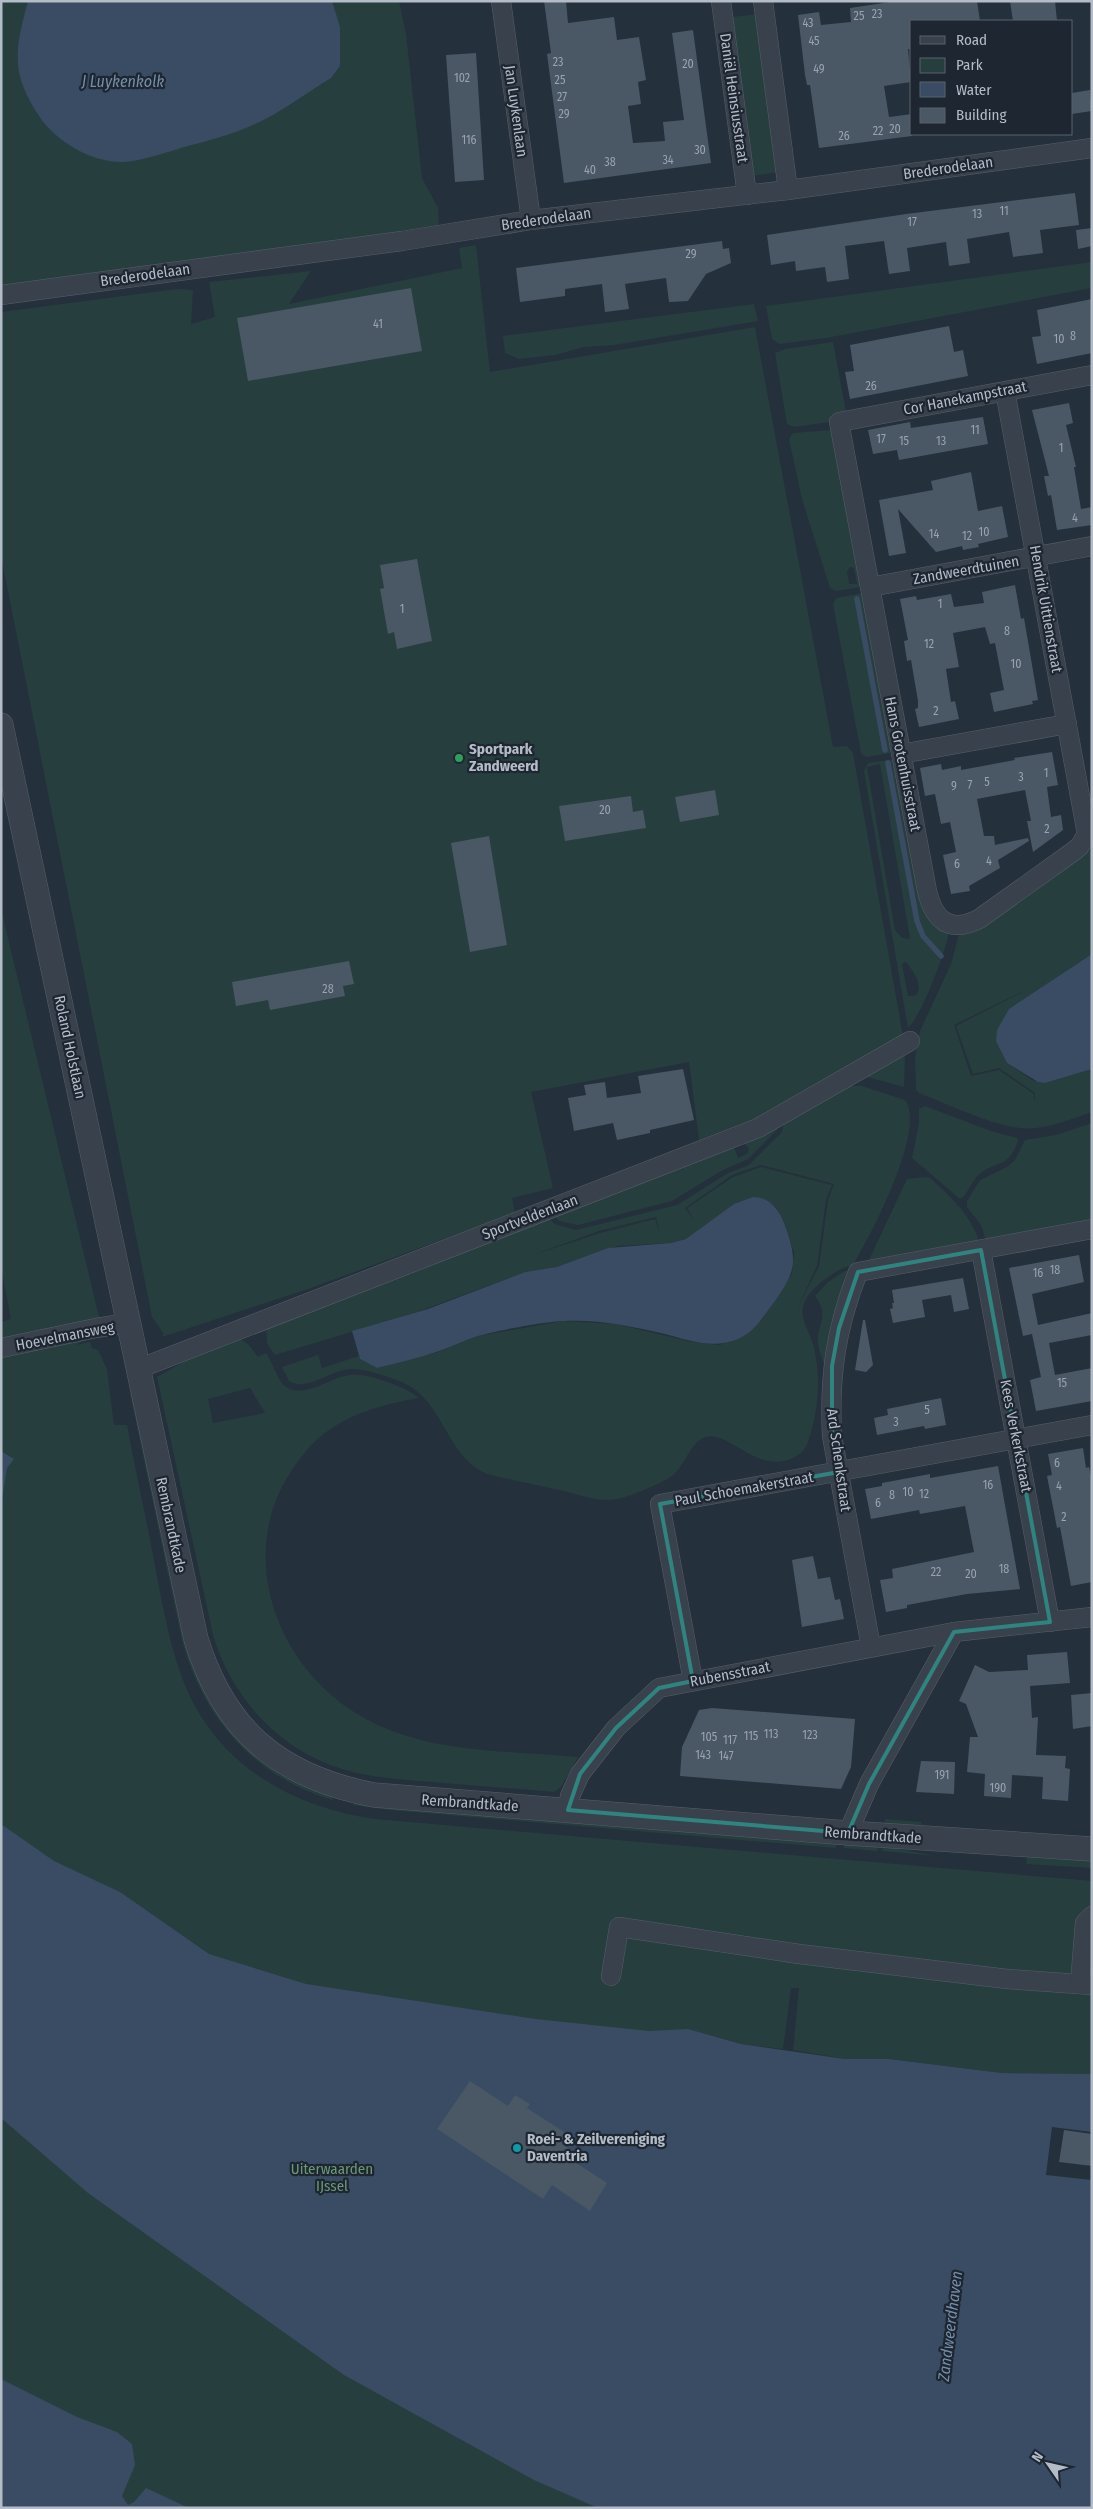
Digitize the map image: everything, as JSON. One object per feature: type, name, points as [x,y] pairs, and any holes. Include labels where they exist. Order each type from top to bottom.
[{"type":"street","name":"Jan Luykenlaan","points":[[501,1],[531,220]]},
{"type":"street","name":"Daniël Heinsiusstraat","points":[[721,1],[747,195]]},
{"type":"street","points":[[763,1],[788,190]]},
{"type":"street","name":"Brederodelaan","points":[[1,296],[402,241],[531,220],[788,190],[1092,148]]},
{"type":"street","name":"Cor Hanekampstraat","points":[[839,422],[1092,374]]},
{"type":"street","name":"Hendrik Uittienstraat","points":[[1005,391],[1087,827]]},
{"type":"street","name":"Hans Grotenhuisstraat","points":[[839,422],[931,908],[945,922],[955,926],[979,919],[1074,851],[1085,840],[1087,827]]},
{"type":"street","name":"Zandweerdtuinen","points":[[870,587],[1092,546]]},
{"type":"street","points":[[901,754],[1067,724]]},
{"type":"street","name":"Roland Holstlaan","points":[[1,725],[138,1369]]},
{"type":"street","name":"Sportveldenlaan","points":[[138,1369],[758,1128],[910,1041]]},
{"type":"street","name":"Ard Schenkstraat","points":[[871,1647],[832,1436],[830,1402],[832,1366],[839,1328],[858,1272],[1092,1229]]},
{"type":"street","name":"Kees Verkerkstraat","points":[[981,1250],[1050,1622]]},
{"type":"street","name":"Hoevelmansweg","points":[[1,1348],[96,1328],[128,1324]]},
{"type":"street","name":"Rembrandtkade","points":[[138,1369],[196,1638],[217,1692],[246,1732],[273,1755],[300,1772],[351,1790],[396,1798],[848,1833],[1092,1849]]},
{"type":"street","name":"Paul Schoemakerstraat","points":[[693,1681],[660,1504],[1092,1425]]},
{"type":"street","name":"Rubensstraat","points":[[568,1810],[570,1796],[580,1774],[616,1728],[658,1688],[954,1632],[1092,1617]]},
{"type":"street","points":[[848,1833],[869,1784],[954,1632]]},
{"type":"street","points":[[610,1976],[619,1927],[799,1954],[1008,1979],[1086,1984],[1086,1923],[1092,1916]]},
{"type":"highlighted area","points":[[981,1250],[1050,1622],[954,1632],[869,1784],[848,1833],[568,1810],[580,1774],[616,1728],[659,1688],[693,1681],[660,1504],[839,1472],[832,1436],[832,1366],[839,1328],[858,1272]]},
{"type":"green space","points":[[1,1],[399,1],[406,34],[422,178],[438,208],[439,228],[1,287]]},
{"type":"green space","points":[[759,14],[779,172],[751,176],[732,17]]},
{"type":"green space","name":"Sportpark Zandweerd","points":[[476,245],[490,372],[755,327],[833,747],[847,746],[853,753],[903,1036],[782,1108],[699,1140],[689,1062],[531,1092],[553,1188],[512,1198],[515,1213],[308,1289],[162,1337],[163,1333],[152,1317],[1,556],[1,312],[177,289],[193,290],[191,324],[215,317],[209,282],[311,271],[289,304],[462,268],[459,248]]},
{"type":"green space","points":[[1092,262],[1092,288],[826,338],[779,344],[772,339],[766,306]]},
{"type":"green space","points":[[754,304],[758,321],[614,345],[584,347],[555,355],[519,359],[505,353],[503,336]]},
{"type":"green space","points":[[833,342],[846,412],[830,415],[831,422],[794,427],[787,424],[775,353],[785,349]]},
{"type":"green space","points":[[832,430],[862,587],[836,591],[830,588],[802,499],[789,439],[793,433]],"holes":[[[850,567],[854,568],[857,584],[849,584],[847,572]]]},
{"type":"green space","points":[[862,593],[892,753],[866,757],[861,753],[833,604],[836,598]]},
{"type":"green space","points":[[894,759],[920,902],[930,921],[949,933],[938,969],[926,997],[914,1021],[908,1028],[864,771],[868,763]],"holes":[[[880,764],[910,938],[909,939],[902,938],[895,930],[867,767]],[[906,962],[917,979],[919,988],[915,996],[908,996],[902,964]]]},
{"type":"green space","points":[[1092,849],[1092,954],[1010,1009],[1007,1063],[1032,1080],[1045,1083],[1092,1069],[1092,1112],[1050,1125],[1023,1128],[992,1122],[919,1093],[916,1090],[915,1058],[920,1031],[951,964],[959,934],[975,931]],"holes":[[[1036,985],[956,1026],[973,1074],[999,1068],[1035,1093],[1035,1103],[1034,1094],[999,1070],[971,1076],[954,1025]]]},
{"type":"green space","points":[[1,909],[100,1321],[1,1342],[1,1322],[11,1319],[1,1267]]},
{"type":"green space","points":[[905,1055],[904,1087],[867,1077],[867,1073]]},
{"type":"green space","points":[[862,1086],[905,1100],[910,1114],[909,1134],[894,1183],[853,1265],[831,1275],[816,1287],[805,1300],[802,1312],[804,1322],[813,1342],[817,1367],[816,1409],[812,1429],[805,1448],[801,1453],[786,1460],[772,1462],[759,1458],[713,1436],[698,1441],[676,1472],[667,1479],[642,1491],[623,1497],[609,1500],[592,1498],[487,1474],[461,1454],[426,1400],[414,1389],[399,1381],[369,1371],[351,1369],[343,1370],[312,1382],[297,1384],[289,1381],[282,1367],[318,1355],[322,1368],[359,1356],[360,1359],[377,1368],[438,1352],[478,1336],[563,1321],[616,1324],[692,1342],[720,1345],[761,1321],[792,1274],[794,1253],[784,1221],[776,1207],[761,1198],[686,1239],[671,1243],[617,1246],[557,1267],[525,1272],[417,1312],[275,1355],[267,1344],[266,1325],[547,1217],[555,1224],[576,1230],[677,1205],[728,1173],[749,1165],[782,1132],[784,1121],[843,1087]],"holes":[[[761,1165],[834,1184],[828,1200],[819,1266],[797,1309],[817,1266],[826,1200],[832,1185],[761,1167],[733,1177],[687,1208],[695,1221],[685,1208],[732,1175]],[[656,1217],[660,1234],[655,1219],[600,1233],[530,1256],[599,1231]]]},
{"type":"green space","points":[[925,1106],[991,1131],[1017,1138],[1018,1141],[1014,1151],[1004,1161],[982,1172],[960,1199],[912,1158],[919,1123],[919,1109]]},
{"type":"green space","points":[[1092,1123],[1092,1220],[986,1240],[981,1225],[967,1207],[967,1201],[980,1180],[1007,1167],[1015,1160],[1025,1140],[1056,1135]]},
{"type":"green space","points":[[779,1124],[777,1130],[748,1159],[723,1170],[672,1201],[578,1225],[559,1221],[554,1215]],"holes":[[[741,1143],[749,1149],[748,1153],[738,1158],[734,1147]]]},
{"type":"green space","points":[[930,1178],[965,1214],[971,1222],[979,1241],[868,1262],[907,1179]]},
{"type":"green space","points":[[845,1271],[852,1271],[825,1363],[823,1362],[818,1342],[822,1310],[815,1296],[828,1282]]},
{"type":"green space","name":"Uiterwaarden IJssel","points":[[75,1336],[82,1341],[76,1345],[90,1342],[92,1348],[98,1350],[107,1369],[114,1425],[127,1425],[165,1618],[183,1680],[197,1710],[215,1735],[236,1758],[286,1792],[314,1804],[344,1813],[375,1819],[1092,1881],[1092,2508],[1069,2074],[1002,2073],[889,2059],[845,2059],[793,2050],[799,1988],[791,1988],[783,2049],[741,2044],[687,2029],[653,2508],[132,2508],[1,2426],[1,1352]]},
{"type":"green space","points":[[238,1337],[249,1345],[258,1357],[266,1353],[278,1378],[288,1388],[295,1390],[311,1389],[344,1376],[358,1375],[376,1378],[396,1385],[419,1398],[394,1403],[358,1414],[336,1426],[316,1441],[292,1470],[275,1503],[267,1537],[266,1572],[273,1606],[287,1639],[306,1669],[331,1695],[361,1716],[386,1728],[439,1744],[494,1751],[578,1757],[561,1787],[554,1792],[393,1779],[342,1769],[319,1760],[278,1734],[245,1700],[221,1658],[213,1635],[157,1377],[187,1360]],"holes":[[[250,1388],[265,1413],[213,1423],[208,1399]]]},
{"type":"green space","points":[[132,1393],[212,1705],[237,1737],[264,1761],[296,1781],[332,1797],[333,1800],[305,1790],[279,1777],[256,1760],[236,1741],[218,1719],[203,1694],[191,1668],[182,1640],[130,1394]]},
{"type":"green space","points":[[355,1802],[836,1840],[836,1848],[389,1810],[353,1805]]},
{"type":"green space","points":[[885,1819],[921,1822],[921,1829],[884,1826]]},
{"type":"green space","points":[[844,1841],[878,1845],[877,1851],[844,1848]]},
{"type":"green space","points":[[883,1846],[936,1856],[882,1851]]},
{"type":"green space","points":[[1040,1855],[1092,1858],[1092,1868],[1026,1864],[1027,1857]]},
{"type":"water","name":"J Luykenkolk","points":[[28,1],[332,1],[340,27],[340,66],[331,78],[273,115],[245,129],[139,160],[120,162],[106,160],[80,151],[57,136],[39,116],[23,86],[19,73],[18,47]]},
{"type":"water","points":[[1092,954],[1092,1069],[1045,1083],[1038,1082],[1007,1063],[996,1041],[997,1030],[1009,1009]]},
{"type":"water","points":[[753,1197],[765,1200],[775,1207],[786,1228],[793,1259],[787,1282],[775,1301],[756,1326],[742,1337],[732,1341],[711,1344],[613,1324],[564,1321],[487,1334],[431,1354],[377,1368],[360,1359],[352,1331],[428,1309],[525,1272],[557,1267],[608,1248],[671,1243],[686,1239],[734,1204]]},
{"type":"water","points":[[1,1451],[14,1459],[7,1468],[1,1506]]},
{"type":"water","name":"Zandweerdhaven","points":[[1,1824],[54,1861],[120,1892],[209,1954],[306,1984],[535,2019],[649,2031],[688,2029],[741,2044],[845,2059],[889,2059],[1002,2073],[1092,2074],[1092,2508],[598,2508],[534,2480],[344,2375],[88,2193],[1,2118]]},
{"type":"water","points":[[1,2379],[77,2417],[117,2432],[132,2444],[135,2465],[122,2496],[128,2505],[134,2502],[146,2488],[189,2508],[1,2508]]},
{"type":"pier","points":[[1052,2127],[1092,2132],[1092,2180],[1046,2175]]},
{"type":"building","points":[[544,1],[566,1],[568,23],[614,17],[617,40],[639,37],[646,80],[638,82],[641,104],[628,106],[633,143],[665,141],[663,122],[684,120],[672,33],[693,30],[711,163],[564,183],[547,54],[551,53]]},
{"type":"building","points":[[897,1],[977,1],[980,20],[910,20],[910,49],[908,49],[910,82],[884,86],[889,117],[910,114],[910,135],[912,136],[819,148],[810,85],[807,85],[805,75],[798,15],[819,12],[821,25],[851,22],[850,8]]},
{"type":"building","points":[[1010,1],[1055,1],[1057,20],[1013,20]]},
{"type":"building","points":[[476,53],[484,180],[455,182],[446,55]]},
{"type":"building","points":[[1090,90],[1092,111],[1073,114],[1073,93]]},
{"type":"building","points":[[1075,193],[1079,225],[1040,230],[1043,253],[1013,257],[1009,232],[967,239],[970,263],[949,266],[946,242],[907,248],[910,271],[889,274],[884,241],[845,246],[849,279],[827,282],[825,267],[796,271],[795,261],[771,265],[767,235],[906,214]]},
{"type":"building","points":[[1092,228],[1092,246],[1078,249],[1076,230]]},
{"type":"building","points":[[722,241],[723,249],[729,248],[731,263],[706,274],[688,301],[669,302],[666,278],[625,284],[629,309],[605,312],[602,284],[565,289],[565,296],[520,302],[516,268]]},
{"type":"building","points":[[411,288],[422,351],[248,381],[237,318]]},
{"type":"building","points":[[1092,299],[1092,353],[1037,364],[1032,337],[1041,336],[1037,310]]},
{"type":"building","points":[[949,326],[954,352],[963,350],[968,376],[850,399],[845,372],[854,371],[850,345]]},
{"type":"building","points":[[1069,403],[1073,423],[1066,425],[1076,467],[1074,467],[1081,509],[1092,507],[1092,525],[1057,530],[1051,495],[1048,496],[1044,476],[1049,476],[1032,410]]},
{"type":"building","points":[[983,417],[988,444],[899,460],[897,450],[873,454],[868,430],[910,422],[911,428]]},
{"type":"building","points":[[971,472],[978,511],[1002,506],[1008,537],[978,544],[979,547],[963,550],[962,546],[936,552],[898,509],[906,553],[889,556],[879,500],[933,490],[931,481]]},
{"type":"building","points":[[417,559],[432,641],[397,649],[394,632],[388,634],[380,589],[384,588],[380,565]]},
{"type":"building","points":[[1015,585],[1021,619],[1024,618],[1038,700],[1032,701],[1033,704],[994,712],[990,693],[1004,690],[995,643],[990,644],[985,627],[953,633],[959,667],[946,669],[951,702],[955,701],[959,719],[919,727],[915,709],[918,708],[918,701],[911,660],[907,661],[904,641],[908,640],[900,599],[916,596],[917,600],[951,594],[954,607],[984,603],[982,592]]},
{"type":"building","points":[[1052,752],[1058,785],[1047,787],[1051,817],[1061,815],[1063,830],[1033,852],[1027,821],[1031,821],[1025,790],[977,799],[984,836],[994,836],[995,845],[1028,838],[1029,841],[998,860],[1000,868],[969,886],[970,891],[951,894],[943,855],[956,852],[950,822],[941,824],[935,794],[925,796],[920,768],[941,764],[942,770],[961,766],[961,770]]},
{"type":"building","points":[[715,790],[719,815],[680,822],[675,797]]},
{"type":"building","points":[[631,796],[633,812],[643,810],[646,828],[565,841],[559,806]]},
{"type":"building","points":[[489,836],[507,945],[470,952],[451,843]]},
{"type":"building","points":[[349,961],[354,984],[343,986],[345,996],[270,1010],[268,1000],[236,1006],[232,982]]},
{"type":"building","points":[[683,1069],[694,1120],[650,1130],[650,1133],[617,1140],[613,1123],[574,1131],[568,1098],[586,1095],[584,1085],[605,1082],[607,1098],[641,1093],[638,1076]]},
{"type":"building","points":[[1079,1255],[1084,1282],[1032,1294],[1038,1325],[1092,1313],[1092,1335],[1049,1343],[1055,1375],[1092,1368],[1092,1401],[1036,1411],[1030,1380],[1041,1377],[1032,1334],[1023,1336],[1009,1268]]},
{"type":"building","points":[[963,1278],[969,1309],[954,1312],[951,1295],[922,1300],[925,1317],[893,1323],[890,1309],[893,1308],[892,1303],[894,1303],[892,1290]]},
{"type":"building","points":[[863,1320],[865,1320],[873,1365],[866,1372],[855,1370]]},
{"type":"building","points":[[941,1398],[946,1425],[925,1429],[924,1426],[877,1435],[874,1418],[888,1415],[887,1409]]},
{"type":"building","points":[[1083,1448],[1086,1468],[1089,1467],[1092,1480],[1092,1582],[1071,1586],[1060,1527],[1057,1528],[1047,1476],[1052,1475],[1048,1454]]},
{"type":"building","points":[[998,1466],[1020,1589],[967,1594],[907,1605],[907,1608],[886,1612],[880,1580],[893,1578],[892,1569],[974,1552],[965,1506],[920,1514],[919,1510],[871,1519],[865,1489],[882,1486],[882,1483],[930,1474],[930,1478]]},
{"type":"building","points":[[813,1556],[818,1579],[830,1577],[835,1600],[840,1599],[844,1619],[802,1627],[792,1560]]},
{"type":"building","points":[[1067,1652],[1070,1683],[1030,1686],[1032,1718],[1038,1717],[1036,1755],[1066,1756],[1065,1768],[1070,1769],[1068,1801],[1042,1799],[1043,1777],[1012,1775],[1011,1798],[984,1796],[985,1774],[967,1772],[970,1737],[978,1737],[966,1704],[959,1701],[975,1665],[989,1672],[1028,1670],[1027,1655]]},
{"type":"building","points":[[1092,1693],[1092,1726],[1073,1729],[1071,1695]]},
{"type":"building","points":[[712,1708],[855,1719],[851,1767],[841,1789],[680,1776],[682,1747],[699,1710]]},
{"type":"building","points":[[921,1761],[955,1762],[954,1794],[916,1792]]},
{"type":"building","name":"Roei- & Zeilvereniging Daventria","points":[[470,2081],[508,2106],[515,2095],[530,2104],[527,2108],[569,2135],[562,2144],[574,2152],[570,2159],[607,2183],[590,2211],[552,2185],[543,2199],[437,2129]]},
{"type":"building","points":[[1064,2130],[1092,2134],[1092,2166],[1059,2162]]},
{"type":"waterway","points":[[857,599],[885,750]]},
{"type":"waterway","points":[[888,763],[917,921],[923,936],[941,956]]},
{"type":"place","name":"Sportpark Zandweerd","points":[[459,758]]},
{"type":"place","name":"Roei- & Zeilvereniging Daventria","points":[[517,2148]]}]
